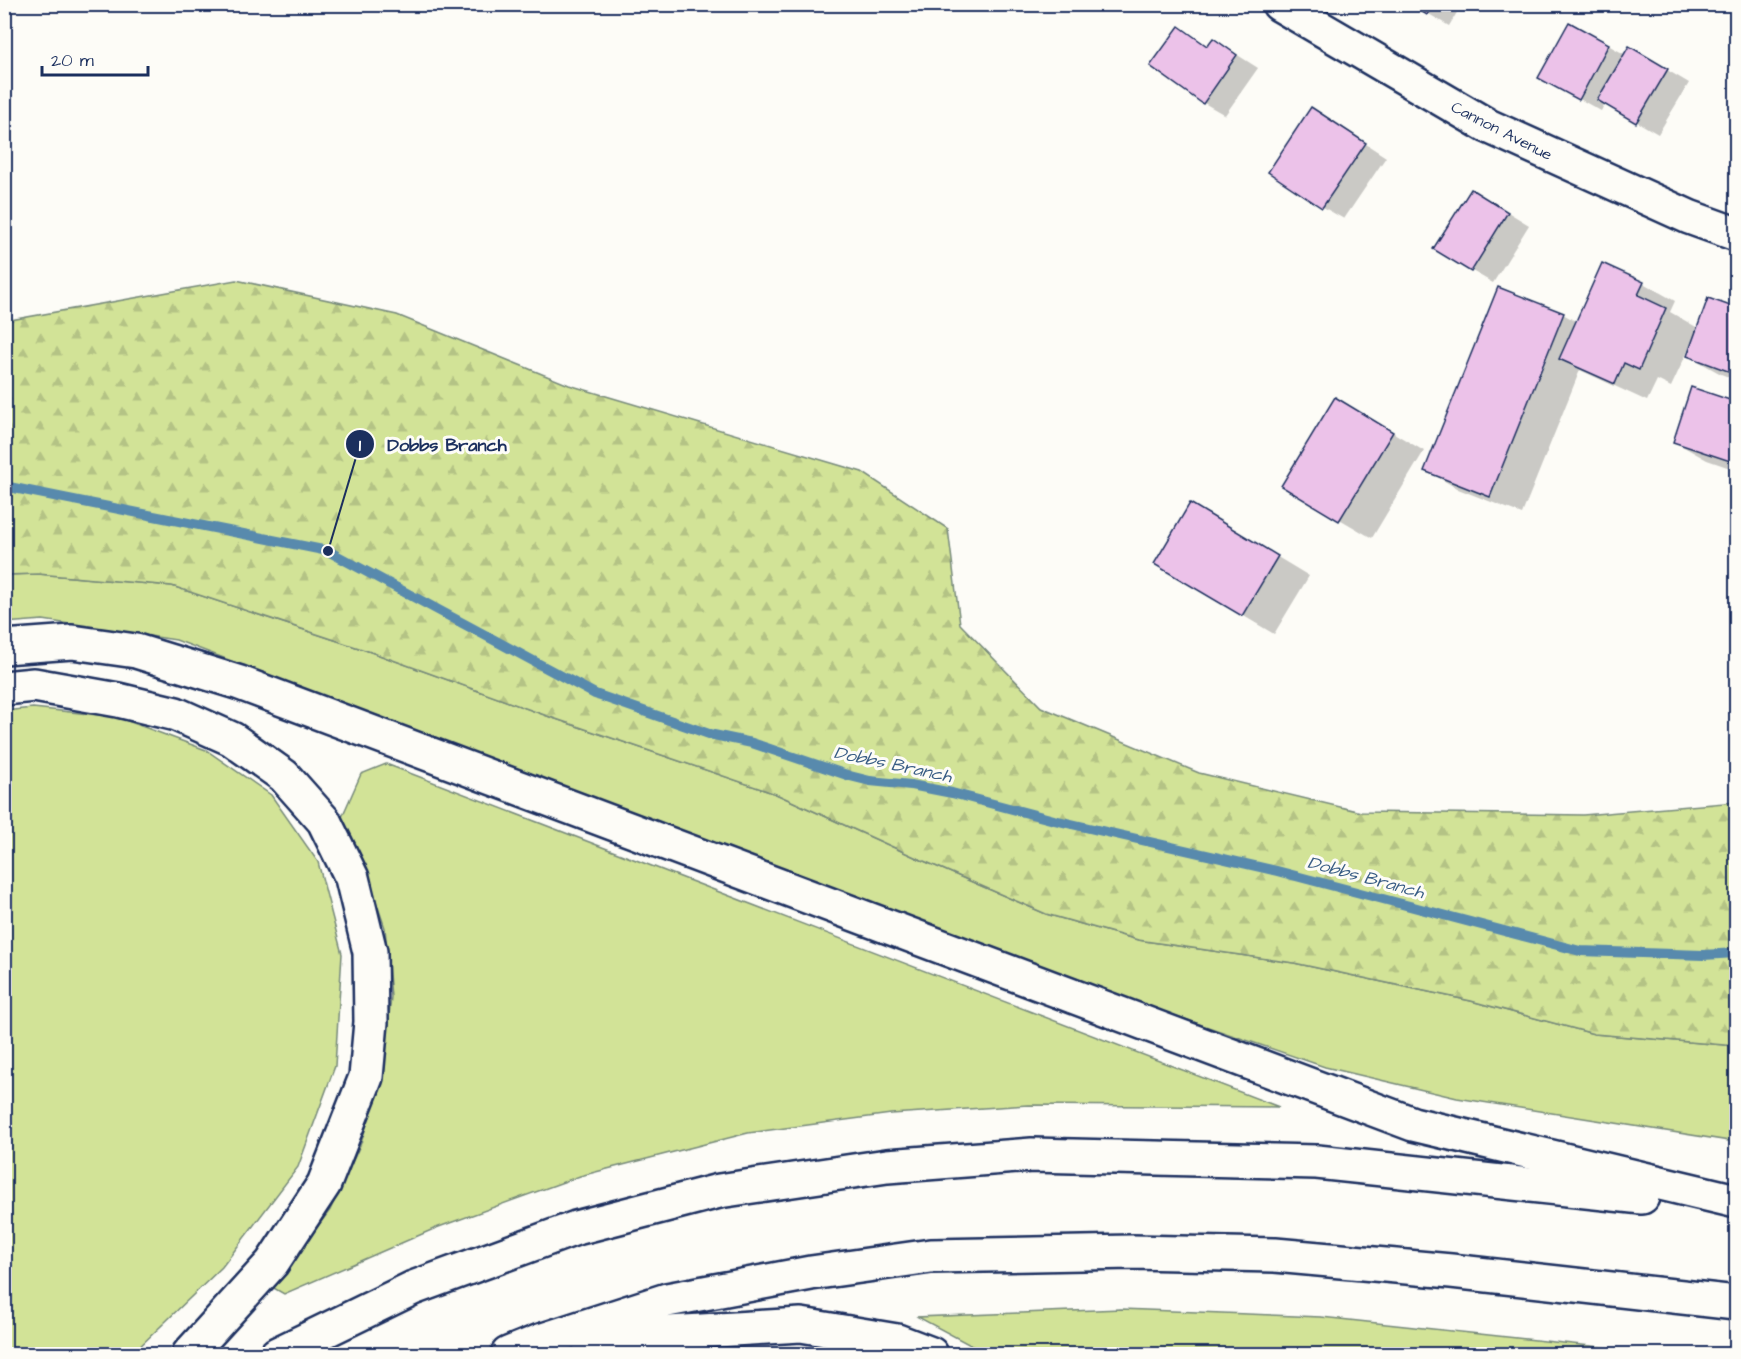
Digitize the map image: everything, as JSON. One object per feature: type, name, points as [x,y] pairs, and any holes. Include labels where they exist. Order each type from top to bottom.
[{"type":"main road","name":"Cannon Avenue","points":[[1279,4],[1488,126],[1689,217],[1737,234]]},
{"type":"main road","points":[[4,647],[72,642],[136,651],[240,683],[1413,1124],[1737,1201]]},
{"type":"main road","points":[[4,688],[34,685],[118,699],[176,714],[232,739],[284,776],[324,821],[351,878],[370,952],[371,1022],[366,1077],[324,1184],[272,1263],[189,1354]]},
{"type":"main road","points":[[277,1354],[413,1288],[576,1228],[719,1191],[887,1166],[1032,1155],[1317,1162],[1737,1206]]},
{"type":"main road","points":[[508,1354],[540,1341],[667,1300],[811,1273],[931,1256],[1132,1252],[1275,1255],[1451,1271],[1737,1303]]},
{"type":"main road","points":[[540,1341],[801,1325],[897,1341],[931,1354]]},
{"type":"green space","points":[[236,280],[397,315],[569,385],[862,472],[948,529],[960,624],[1041,707],[1199,773],[1361,812],[1583,815],[1736,802],[1736,1046],[1594,1034],[1471,1001],[1294,963],[1138,940],[1046,914],[776,794],[550,717],[368,651],[172,586],[38,574],[5,575],[5,321]]},
{"type":"green space","points":[[38,574],[172,586],[368,651],[550,717],[776,794],[1046,914],[1138,940],[1294,963],[1471,1001],[1594,1034],[1736,1046],[1736,1142],[1457,1098],[1325,1067],[1170,1014],[176,640],[43,620],[5,623],[5,575]]},
{"type":"green space","points":[[33,708],[117,717],[206,750],[271,795],[318,862],[342,954],[335,1066],[298,1167],[222,1267],[132,1354],[5,1354],[4,711]]},
{"type":"green space","points":[[386,764],[1279,1107],[1028,1105],[891,1114],[748,1133],[580,1176],[436,1228],[284,1294],[272,1287],[330,1210],[361,1143],[383,1073],[391,997],[385,928],[363,863],[342,817],[361,774]]},
{"type":"green space","points":[[1121,1309],[1321,1317],[1665,1354],[987,1354],[918,1317]]},
{"type":"building","points":[[1409,4],[1433,4],[1427,15]]},
{"type":"building","points":[[1569,22],[1609,44],[1579,100],[1538,78]]},
{"type":"building","points":[[1179,26],[1207,46],[1213,38],[1237,55],[1203,104],[1150,66]]},
{"type":"building","points":[[1629,46],[1668,69],[1636,123],[1597,100]]},
{"type":"building","points":[[1311,107],[1366,143],[1322,208],[1268,172]]},
{"type":"building","points":[[1471,189],[1508,212],[1471,272],[1433,249]]},
{"type":"building","points":[[1602,263],[1644,282],[1638,295],[1666,308],[1639,370],[1624,363],[1615,384],[1559,359]]},
{"type":"building","points":[[1498,287],[1564,313],[1490,497],[1424,471]]},
{"type":"building","points":[[1708,298],[1736,308],[1736,374],[1687,356]]},
{"type":"building","points":[[1691,387],[1736,402],[1736,463],[1673,442]]},
{"type":"building","points":[[1335,397],[1393,432],[1339,521],[1281,486]]},
{"type":"building","points":[[1190,503],[1278,556],[1242,616],[1154,564]]},
{"type":"waterway","name":"Dobbs Branch","points":[[4,486],[328,551],[595,694],[709,734],[752,743],[850,776],[952,793],[1054,820],[1277,871],[1580,951],[1703,955],[1736,953]]},
{"type":"place","name":"Dobbs Branch","points":[[328,551]]}]
